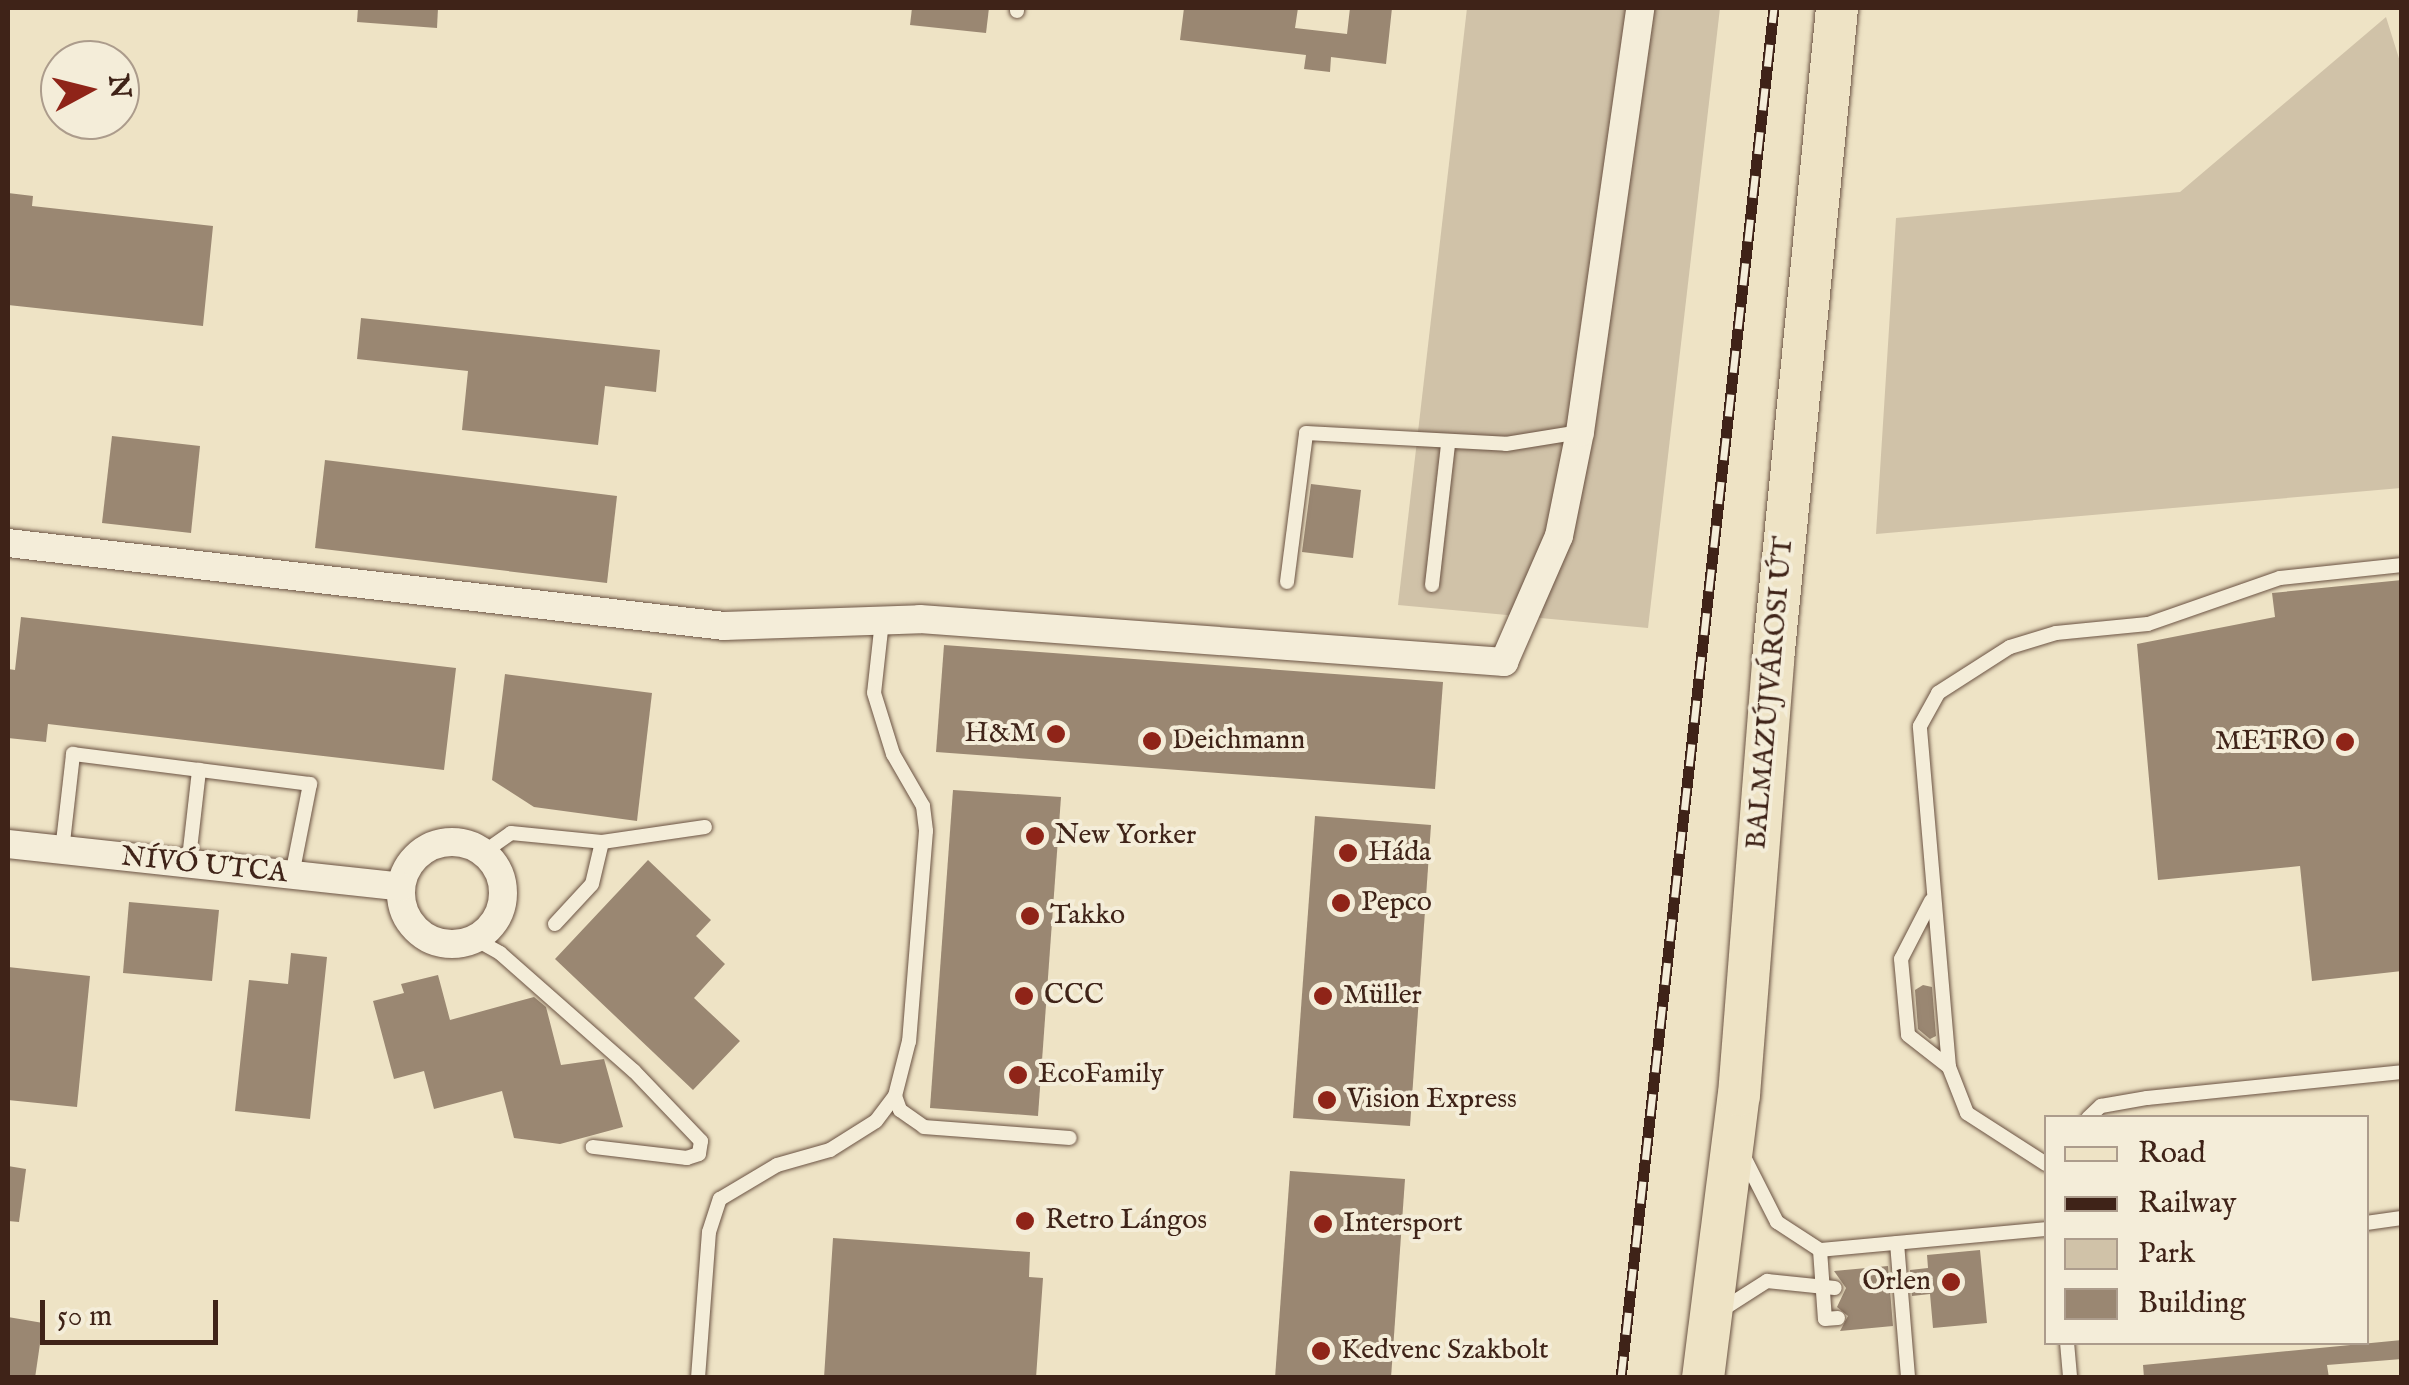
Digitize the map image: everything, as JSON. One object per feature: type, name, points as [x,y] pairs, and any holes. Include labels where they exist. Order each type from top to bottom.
[{"type":"main road","name":"BALMAZÚJVÁROSI ÚT","points":[[1703,1378],[1734,1139],[1772,660],[1837,8]]},
{"type":"street","points":[[8,543],[724,626],[882,620],[1504,662],[1559,536],[1580,432],[1640,8]]},
{"type":"street","points":[[455,841],[484,852],[496,865],[504,898],[489,929],[476,939],[430,940],[408,918],[401,888],[425,849],[455,841]]},
{"type":"street","name":"NÍVÓ UTCA","points":[[8,844],[401,888]]},
{"type":"lane","points":[[1287,582],[1306,433],[1448,444],[1506,444],[1580,432]]},
{"type":"lane","points":[[1432,585],[1448,444]]},
{"type":"lane","points":[[2044,1163],[1967,1113],[1948,1067],[1920,726],[1938,693],[2010,647],[2056,632],[2148,624],[2280,578],[2402,565]]},
{"type":"lane","points":[[698,1378],[709,1232],[720,1199],[777,1165],[830,1150],[876,1120],[895,1096],[909,1041],[926,831],[923,806],[893,754],[874,693],[882,620]]},
{"type":"lane","points":[[62,851],[73,754],[310,784],[292,875]]},
{"type":"lane","points":[[188,867],[200,770]]},
{"type":"lane","points":[[484,852],[511,833],[602,842],[706,827]]},
{"type":"lane","points":[[555,924],[592,884],[602,842]]},
{"type":"lane","points":[[1934,890],[1928,913],[1901,959],[1908,1035],[1948,1067]]},
{"type":"lane","points":[[476,939],[500,953],[634,1071],[701,1141],[699,1154],[687,1158],[593,1147]]},
{"type":"lane","points":[[2091,1115],[2101,1106],[2402,1072]]},
{"type":"lane","points":[[895,1096],[900,1110],[924,1127],[1070,1138]]},
{"type":"lane","points":[[1734,1139],[1778,1222],[1820,1250],[2044,1229]]},
{"type":"lane","points":[[2369,1223],[2402,1218]]},
{"type":"lane","points":[[1897,1243],[1895,1283],[1908,1378]]},
{"type":"lane","points":[[1820,1250],[1829,1289],[1825,1319],[1838,1318]]},
{"type":"lane","points":[[1711,1317],[1767,1281],[1829,1289]]},
{"type":"lane","points":[[2067,1345],[2070,1378]]},
{"type":"green space","points":[[1467,8],[1720,8],[1648,628],[1398,605]]},
{"type":"green space","points":[[2386,17],[2402,68],[2401,488],[1876,534],[1896,218],[2180,192]]},
{"type":"building","points":[[358,8],[438,8],[437,28],[357,22]]},
{"type":"building","points":[[912,8],[989,8],[986,33],[910,25]]},
{"type":"building","points":[[1184,8],[1298,8],[1295,28],[1347,34],[1350,8],[1392,8],[1386,64],[1331,57],[1330,72],[1304,69],[1306,55],[1180,40]]},
{"type":"building","points":[[8,193],[33,196],[32,206],[213,226],[203,326],[8,305]]},
{"type":"building","points":[[361,318],[660,350],[656,392],[605,386],[598,445],[462,430],[468,371],[357,359]]},
{"type":"building","points":[[112,436],[200,446],[191,533],[102,523]]},
{"type":"building","points":[[325,460],[617,496],[607,583],[315,548]]},
{"type":"building","points":[[1311,484],[1361,490],[1353,558],[1302,552]]},
{"type":"building","points":[[2402,580],[2402,971],[2312,981],[2300,866],[2158,880],[2137,644],[2275,617],[2272,593]]},
{"type":"building","points":[[21,617],[456,668],[444,770],[48,724],[46,742],[8,738],[8,669],[15,670]]},
{"type":"building","points":[[944,645],[1443,682],[1435,789],[936,752]]},
{"type":"building","points":[[505,674],[652,693],[637,821],[534,807],[492,780]]},
{"type":"building","points":[[953,790],[1061,797],[1038,1116],[930,1108]]},
{"type":"building","points":[[1315,816],[1431,825],[1410,1126],[1293,1118]]},
{"type":"building","points":[[648,860],[711,920],[696,936],[725,964],[694,998],[740,1041],[693,1090],[555,959]]},
{"type":"building","points":[[129,902],[219,910],[212,981],[123,973]]},
{"type":"building","points":[[291,953],[327,957],[310,1119],[235,1111],[249,980],[288,984]]},
{"type":"building","points":[[8,967],[90,976],[77,1107],[8,1100]]},
{"type":"building","points":[[438,975],[450,1020],[534,997],[546,1007],[561,1065],[604,1059],[623,1127],[560,1144],[514,1138],[502,1091],[434,1109],[424,1071],[394,1079],[373,1001],[404,993],[401,984]]},
{"type":"building","points":[[1923,985],[1932,987],[1936,1036],[1930,1039],[1918,1029],[1915,990]]},
{"type":"building","points":[[8,1166],[26,1169],[19,1222],[8,1221]]},
{"type":"building","points":[[1290,1171],[1405,1179],[1391,1378],[1275,1378]]},
{"type":"building","points":[[833,1238],[1030,1252],[1029,1277],[1043,1278],[1036,1378],[824,1378]]},
{"type":"building","name":"Orlen","points":[[1980,1250],[1987,1323],[1933,1328],[1930,1294],[1912,1296],[1910,1270],[1928,1268],[1927,1255]]},
{"type":"building","points":[[1888,1266],[1893,1326],[1840,1331],[1848,1316],[1837,1307],[1846,1288],[1834,1271]]},
{"type":"building","points":[[8,1317],[43,1323],[35,1378],[8,1378]]},
{"type":"building","points":[[2402,1340],[2402,1359],[2327,1365],[2329,1378],[2144,1378],[2143,1365]]},
{"type":"railway","points":[[1621,1378],[1774,8]]},
{"type":"place","name":"H&M","points":[[1056,734]]},
{"type":"place","name":"Deichmann","points":[[1152,741]]},
{"type":"place","name":"METRO","points":[[2345,742]]},
{"type":"place","name":"New Yorker","points":[[1035,836]]},
{"type":"place","name":"Háda","points":[[1348,853]]},
{"type":"place","name":"Pepco","points":[[1341,903]]},
{"type":"place","name":"Takko","points":[[1030,916]]},
{"type":"place","name":"CCC","points":[[1024,996]]},
{"type":"place","name":"Müller","points":[[1323,996]]},
{"type":"place","name":"EcoFamily","points":[[1018,1075]]},
{"type":"place","name":"Vision Express","points":[[1327,1100]]},
{"type":"place","name":"Retro Lángos","points":[[1025,1221]]},
{"type":"place","name":"Intersport","points":[[1323,1224]]},
{"type":"place","name":"Orlen","points":[[1951,1282]]},
{"type":"place","name":"Kedvenc Szakbolt","points":[[1321,1351]]}]
